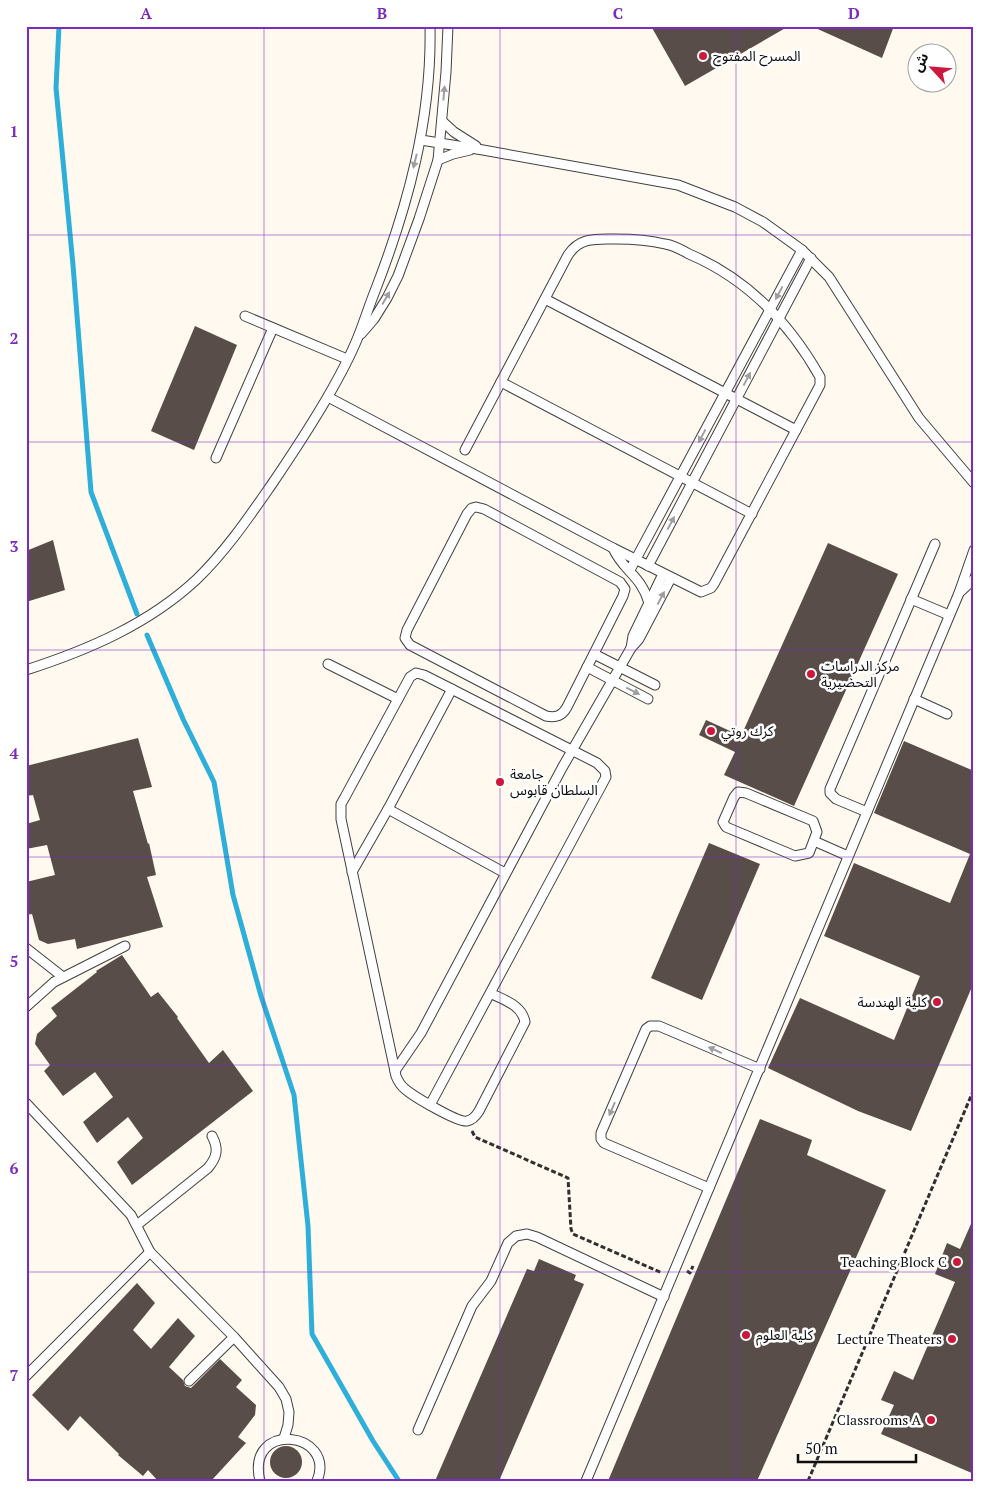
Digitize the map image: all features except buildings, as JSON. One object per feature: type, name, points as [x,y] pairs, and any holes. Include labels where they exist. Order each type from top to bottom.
[{"type":"lane","points":[[26,670],[58,660],[120,634],[160,609],[196,580],[229,545],[240,530],[328,397],[358,338],[402,215],[421,140],[425,114],[430,26]]},
{"type":"lane","points":[[358,338],[378,312],[398,276],[438,160],[448,26]]},
{"type":"lane","points":[[442,121],[468,142],[483,150]]},
{"type":"lane","points":[[421,140],[678,185],[735,208],[763,222],[802,250],[829,277],[920,418],[974,483]]},
{"type":"lane","points":[[438,160],[452,154],[483,150]]},
{"type":"lane","points":[[328,397],[667,576],[697,591],[706,591],[711,588],[752,514],[820,385],[820,377],[780,317],[737,280],[703,260],[666,244],[623,239],[594,239],[578,243],[568,255],[465,450]]},
{"type":"lane","points":[[630,570],[802,250]]},
{"type":"lane","points":[[648,566],[811,258]]},
{"type":"lane","points":[[545,299],[796,430]]},
{"type":"lane","points":[[245,316],[347,359]]},
{"type":"lane","points":[[216,458],[273,328]]},
{"type":"lane","points":[[501,382],[752,514]]},
{"type":"lane","points":[[476,507],[484,508],[623,585],[625,593],[594,654],[564,713],[552,718],[407,642],[405,634],[470,511],[476,507]]},
{"type":"lane","points":[[867,812],[836,799],[830,793],[830,790],[934,544]]},
{"type":"lane","points":[[613,548],[622,564],[630,570],[644,588],[649,603]]},
{"type":"lane","points":[[586,1481],[950,615],[974,550]]},
{"type":"lane","points":[[631,648],[633,636],[649,603],[667,576]]},
{"type":"lane","points":[[394,1070],[421,1033],[572,751],[631,648],[639,639],[667,576]]},
{"type":"lane","points":[[958,594],[974,579]]},
{"type":"lane","points":[[911,599],[950,615]]},
{"type":"lane","points":[[594,654],[655,685]]},
{"type":"lane","points":[[328,664],[398,699]]},
{"type":"lane","points":[[587,667],[648,698]]},
{"type":"lane","points":[[430,1105],[490,993],[604,782],[605,771],[602,766],[420,673],[416,673],[410,677],[341,804],[340,819],[394,1070],[399,1083],[404,1089],[430,1105],[461,1121],[468,1121],[479,1111],[525,1022],[524,1015],[520,1009],[490,993]]},
{"type":"lane","points":[[352,872],[452,689]]},
{"type":"lane","points":[[914,699],[947,714]]},
{"type":"lane","points":[[738,792],[746,793],[814,821],[817,832],[814,841],[809,853],[795,856],[726,827],[723,822],[734,797],[738,792]]},
{"type":"lane","points":[[388,809],[505,873]]},
{"type":"lane","points":[[814,841],[848,856]]},
{"type":"lane","points":[[26,1008],[50,985],[125,946]]},
{"type":"lane","points":[[26,948],[63,977]]},
{"type":"lane","points":[[709,1188],[604,1143],[600,1139],[601,1133],[646,1029],[650,1026],[659,1026],[760,1069]]},
{"type":"lane","points":[[26,1103],[126,1210],[137,1225],[150,1252],[234,1337],[279,1387],[286,1399],[289,1412],[284,1438]]},
{"type":"lane","points":[[137,1225],[208,1168],[214,1161],[217,1153],[216,1144],[212,1136]]},
{"type":"lane","points":[[418,1430],[472,1306],[491,1281],[508,1243],[516,1236],[527,1234],[537,1237],[664,1297]]},
{"type":"lane","points":[[26,1376],[150,1252]]},
{"type":"lane","points":[[189,1381],[234,1337]]},
{"type":"lane","points":[[260,1481],[257,1471],[264,1449],[273,1442],[284,1438],[301,1441],[315,1452],[319,1463],[317,1481]]},
{"type":"path","points":[[808,1481],[974,1089]]},
{"type":"path","points":[[468,1121],[475,1137],[568,1178],[571,1229],[573,1234],[663,1273]]},
{"type":"waterway","points":[[59,26],[56,88],[73,265],[91,492],[137,614]]},
{"type":"waterway","points":[[147,635],[183,719],[214,782],[233,895],[261,996],[294,1095],[308,1226],[312,1334],[373,1441],[399,1481]]},
{"type":"place","name":"المسرح المفتوح","points":[[703,56]]},
{"type":"place","name":"مركز الدراسات التحضيرية","points":[[811,674]]},
{"type":"place","name":"كرك روتي","points":[[711,731]]},
{"type":"place","name":"جامعة السلطان قابوس","points":[[500,782]]},
{"type":"place","name":"كلية الهندسة","points":[[937,1002]]},
{"type":"place","name":"Teaching Block C","points":[[957,1262]]},
{"type":"place","name":"كلية العلوم","points":[[746,1335]]},
{"type":"place","name":"Lecture Theaters","points":[[952,1339]]},
{"type":"place","name":"Classrooms A","points":[[931,1420]]}]
